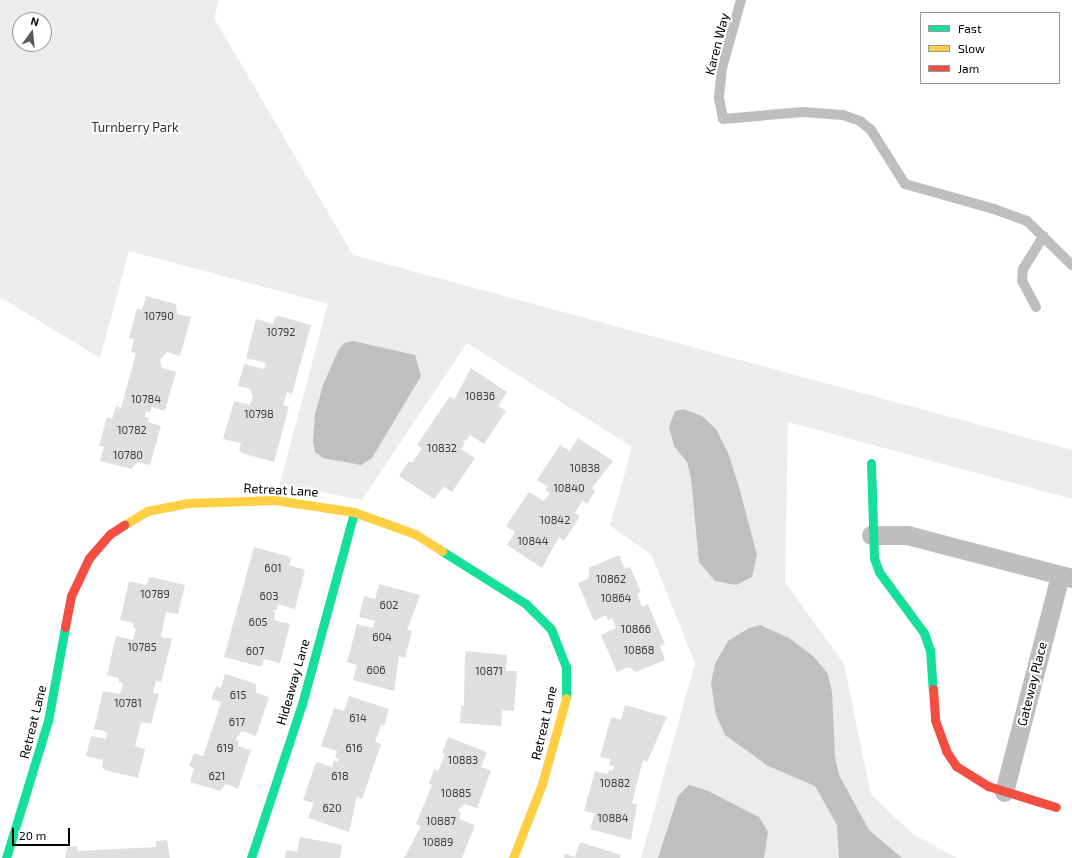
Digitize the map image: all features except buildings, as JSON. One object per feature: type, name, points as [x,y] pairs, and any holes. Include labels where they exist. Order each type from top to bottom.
[{"type":"street","points":[[870,463],[871,535],[879,572],[926,639],[930,650],[935,720],[946,751],[956,766],[970,777],[1004,792],[1056,807]]},
{"type":"street","name":"Retreat Lane","points":[[6,858],[46,728],[73,589],[84,565],[107,537],[141,514],[188,503],[275,500],[354,512],[400,528],[451,554],[534,610],[551,629],[559,644],[567,676],[566,701],[542,784],[513,858]]},
{"type":"street","name":"Hideaway Lane","points":[[251,858],[302,704],[354,512]]},
{"type":"street","name":"Gateway Place","points":[[871,535],[907,535],[1066,576],[1004,792]]},
{"type":"lane","name":"Karen Way","points":[[741,0],[722,68],[719,98],[723,119],[804,112],[843,116],[860,121],[871,130],[906,184],[1011,214],[1027,221],[1044,236]]},
{"type":"lane","points":[[1036,307],[1022,281],[1023,269],[1044,236],[1072,265]]},
{"type":"green space","name":"Turnberry Park","points":[[0,0],[219,0],[214,18],[353,255],[1072,450],[1072,499],[788,422],[785,582],[844,664],[871,795],[913,834],[957,858],[641,858],[695,663],[651,554],[610,526],[632,447],[467,343],[362,500],[316,491],[279,487],[328,304],[129,251],[100,358],[0,297]]},
{"type":"shaded area","points":[[353,341],[415,355],[421,376],[372,458],[361,465],[323,458],[315,452],[313,441],[315,414],[323,385],[338,351],[344,343]]},
{"type":"shaded area","points":[[683,409],[702,416],[716,429],[729,455],[739,487],[757,555],[752,577],[736,585],[715,581],[699,562],[691,478],[687,462],[674,446],[669,427],[675,411]]},
{"type":"shaded area","points":[[760,625],[789,638],[814,657],[828,674],[832,692],[835,757],[839,775],[869,830],[902,858],[839,858],[837,825],[815,786],[768,766],[725,735],[716,715],[711,683],[715,664],[728,641],[749,628]]},
{"type":"shaded area","points":[[689,785],[708,791],[759,817],[768,832],[764,858],[658,858],[678,796]]},
{"type":"traffic: fast","points":[[871,463],[874,558],[879,572],[924,633],[930,650],[933,689]]},
{"type":"traffic: fast","points":[[251,858],[302,704],[354,512]]},
{"type":"traffic: fast","points":[[442,551],[526,604],[551,629],[566,667],[566,698]]},
{"type":"traffic: fast","points":[[6,858],[48,721],[65,627]]},
{"type":"traffic: slow","points":[[124,525],[147,511],[188,503],[275,500],[354,512],[415,534],[442,551]]},
{"type":"traffic: slow","points":[[513,858],[542,784],[566,698]]},
{"type":"traffic: jam","points":[[65,627],[71,596],[89,558],[110,534],[124,525]]},
{"type":"traffic: jam","points":[[933,689],[935,720],[946,751],[956,766],[988,786],[1056,807]]}]
